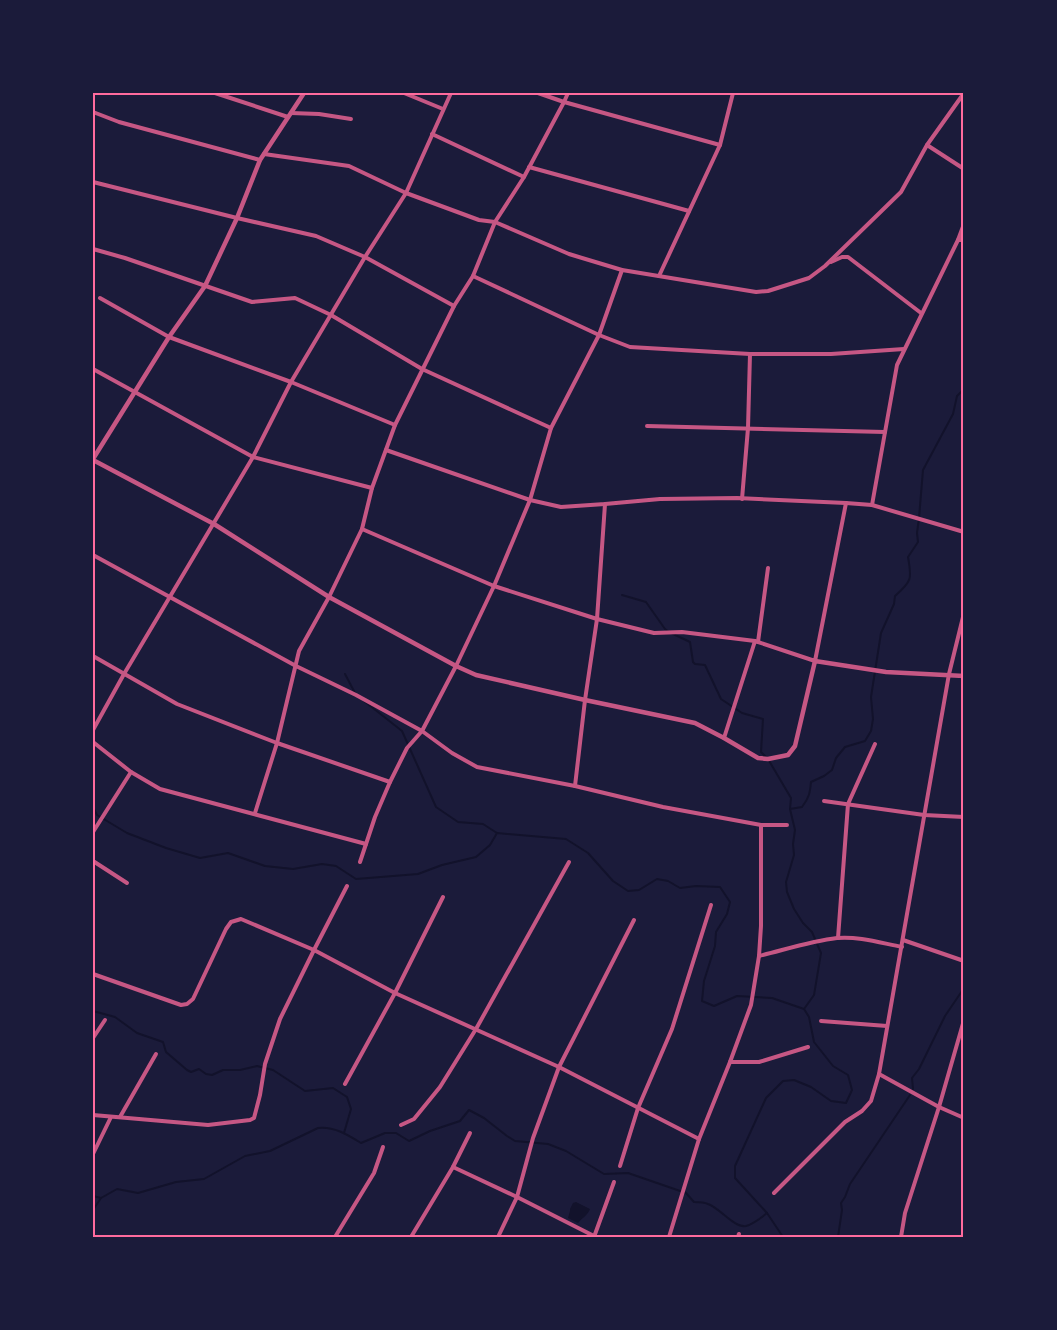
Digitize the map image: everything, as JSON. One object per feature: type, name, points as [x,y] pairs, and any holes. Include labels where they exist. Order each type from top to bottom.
[{"type":"street","points":[[215,93],[290,115],[319,114],[351,119]]},
{"type":"street","points":[[304,93],[260,160],[237,218],[205,286],[169,337],[93,459],[214,524],[329,597],[476,675],[695,723],[758,758],[768,759],[788,755],[795,746],[815,661],[846,503]]},
{"type":"street","points":[[404,93],[443,109]]},
{"type":"street","points":[[93,730],[123,674],[254,457],[291,381],[364,257],[406,193],[451,93]]},
{"type":"street","points":[[538,93],[720,145]]},
{"type":"street","points":[[255,813],[277,743],[299,651],[329,597],[362,529],[372,488],[395,425],[454,306],[473,276],[495,222],[524,177],[568,93]]},
{"type":"street","points":[[659,276],[720,145],[732,93]]},
{"type":"street","points":[[825,266],[901,192],[927,145],[964,93]]},
{"type":"street","points":[[93,112],[119,122],[260,160]]},
{"type":"street","points":[[432,135],[524,177]]},
{"type":"street","points":[[927,145],[964,169]]},
{"type":"street","points":[[264,154],[349,166],[406,193],[479,220],[495,222],[569,254],[622,270],[756,292],[768,291],[809,278],[842,256],[848,257],[921,313]]},
{"type":"street","points":[[528,167],[689,211]]},
{"type":"street","points":[[93,182],[316,236],[364,257],[454,306]]},
{"type":"street","points":[[872,505],[897,365],[964,224]]},
{"type":"street","points":[[958,240],[964,240]]},
{"type":"street","points":[[93,249],[252,302],[295,298],[331,315],[422,369],[551,428]]},
{"type":"street","points":[[360,862],[390,782],[409,746],[422,731],[494,586],[530,500],[551,428],[599,335],[622,270]]},
{"type":"street","points":[[473,276],[599,335],[630,346],[750,354],[831,354],[904,349]]},
{"type":"street","points":[[99,298],[169,337],[291,381],[395,425]]},
{"type":"street","points":[[742,499],[750,354]]},
{"type":"street","points":[[93,369],[254,457],[372,488]]},
{"type":"street","points":[[647,426],[885,432]]},
{"type":"street","points":[[386,450],[530,500],[561,507],[660,499],[846,503],[872,505],[964,532]]},
{"type":"street","points":[[575,786],[597,619],[605,504]]},
{"type":"street","points":[[362,529],[494,586],[597,619],[654,633],[682,632],[757,641],[815,661],[879,671],[964,676]]},
{"type":"street","points":[[93,555],[296,666],[422,731],[452,753],[477,767],[575,786],[663,807],[761,825],[787,825]]},
{"type":"street","points":[[724,738],[757,641],[768,568]]},
{"type":"street","points":[[774,1193],[845,1122],[862,1111],[871,1101],[879,1074],[949,674],[964,613]]},
{"type":"street","points":[[93,656],[177,704],[277,743],[390,782]]},
{"type":"street","points":[[93,742],[131,772],[160,789],[366,844]]},
{"type":"street","points":[[838,938],[848,804],[874,744]]},
{"type":"street","points":[[93,832],[131,772]]},
{"type":"street","points":[[824,801],[924,815],[964,817]]},
{"type":"street","points":[[669,1237],[699,1139],[730,1062],[754,992],[761,926],[761,825]]},
{"type":"street","points":[[93,861],[127,883]]},
{"type":"street","points":[[401,1125],[414,1119],[440,1087],[476,1029],[569,862]]},
{"type":"street","points":[[93,1115],[208,1125],[254,1118],[265,1064],[280,1019],[347,886]]},
{"type":"street","points":[[345,1084],[395,993],[443,897]]},
{"type":"street","points":[[620,1166],[638,1108],[672,1029],[711,905]]},
{"type":"street","points":[[93,974],[181,1005],[187,1004],[193,999],[226,929],[231,922],[241,919],[314,950],[395,993],[559,1067],[699,1139]]},
{"type":"street","points":[[498,1237],[518,1197],[533,1138],[559,1067],[633,920]]},
{"type":"street","points":[[759,956],[838,938],[859,939],[902,947]]},
{"type":"street","points":[[903,940],[964,961]]},
{"type":"street","points":[[93,1038],[105,1020]]},
{"type":"street","points":[[901,1237],[905,1213],[964,1020]]},
{"type":"street","points":[[821,1021],[887,1026]]},
{"type":"street","points":[[730,1062],[759,1062],[808,1047]]},
{"type":"street","points":[[120,1117],[156,1054]]},
{"type":"street","points":[[879,1074],[964,1118]]},
{"type":"street","points":[[93,1154],[111,1117]]},
{"type":"street","points":[[411,1237],[453,1167],[470,1133]]},
{"type":"street","points":[[335,1237],[374,1173],[383,1146]]},
{"type":"street","points":[[453,1167],[518,1197],[595,1237],[614,1182]]},
{"type":"shaded area","points":[[576,1202],[590,1209],[578,1223],[568,1218],[573,1203]]},
{"type":"waterway","points":[[804,1009],[814,995],[821,953],[812,932],[794,909],[787,892],[786,882],[794,855],[795,830],[790,809],[802,807],[809,795],[811,782],[832,770],[836,758],[845,747],[865,741],[871,731],[873,719],[871,697],[881,633],[894,604],[895,596],[908,583],[910,570],[908,557],[918,542],[923,470],[953,414],[957,396],[964,389]]},
{"type":"waterway","points":[[622,595],[646,602],[665,629],[690,642],[693,662],[705,665],[721,699],[742,713],[763,719],[761,752],[768,759],[791,798],[790,809]]},
{"type":"waterway","points":[[345,674],[355,693]]},
{"type":"waterway","points":[[364,701],[402,731],[436,807],[458,822],[483,824],[497,833]]},
{"type":"waterway","points":[[93,807],[97,815],[127,833],[200,858],[228,853],[265,866],[293,869],[322,864],[336,866],[356,879],[418,874],[442,865],[476,857],[490,845],[497,833],[566,839],[588,853],[613,881],[628,891],[639,890],[657,879],[668,881],[680,888],[720,887],[730,902],[727,914],[716,932],[715,946],[704,981],[702,1001],[714,1006],[737,996],[772,998],[804,1009],[809,1017],[814,1042],[833,1066],[848,1075],[852,1090],[846,1103],[831,1101],[811,1087],[794,1080],[783,1081],[766,1098],[735,1166],[735,1178],[767,1213],[783,1237]]},
{"type":"waterway","points":[[913,1089],[912,1078],[919,1069],[945,1016],[964,988]]},
{"type":"waterway","points":[[93,1011],[115,1017],[137,1033],[163,1042],[166,1052],[191,1072],[199,1069],[212,1075],[223,1070],[240,1070],[257,1066],[273,1070],[305,1091],[333,1088],[347,1097],[351,1109],[344,1133]]},
{"type":"waterway","points":[[838,1237],[841,1203],[850,1184],[910,1095]]},
{"type":"waterway","points":[[93,1196],[101,1198],[117,1189],[138,1193],[176,1182],[204,1179],[245,1156],[270,1151],[318,1128],[335,1130],[361,1143],[385,1133],[396,1133],[409,1141],[460,1121],[469,1110],[515,1141],[548,1144],[566,1151],[604,1174],[628,1173],[686,1193],[694,1202],[713,1206],[741,1226],[751,1224],[767,1213]]},
{"type":"waterway","points":[[93,1210],[101,1198]]}]
